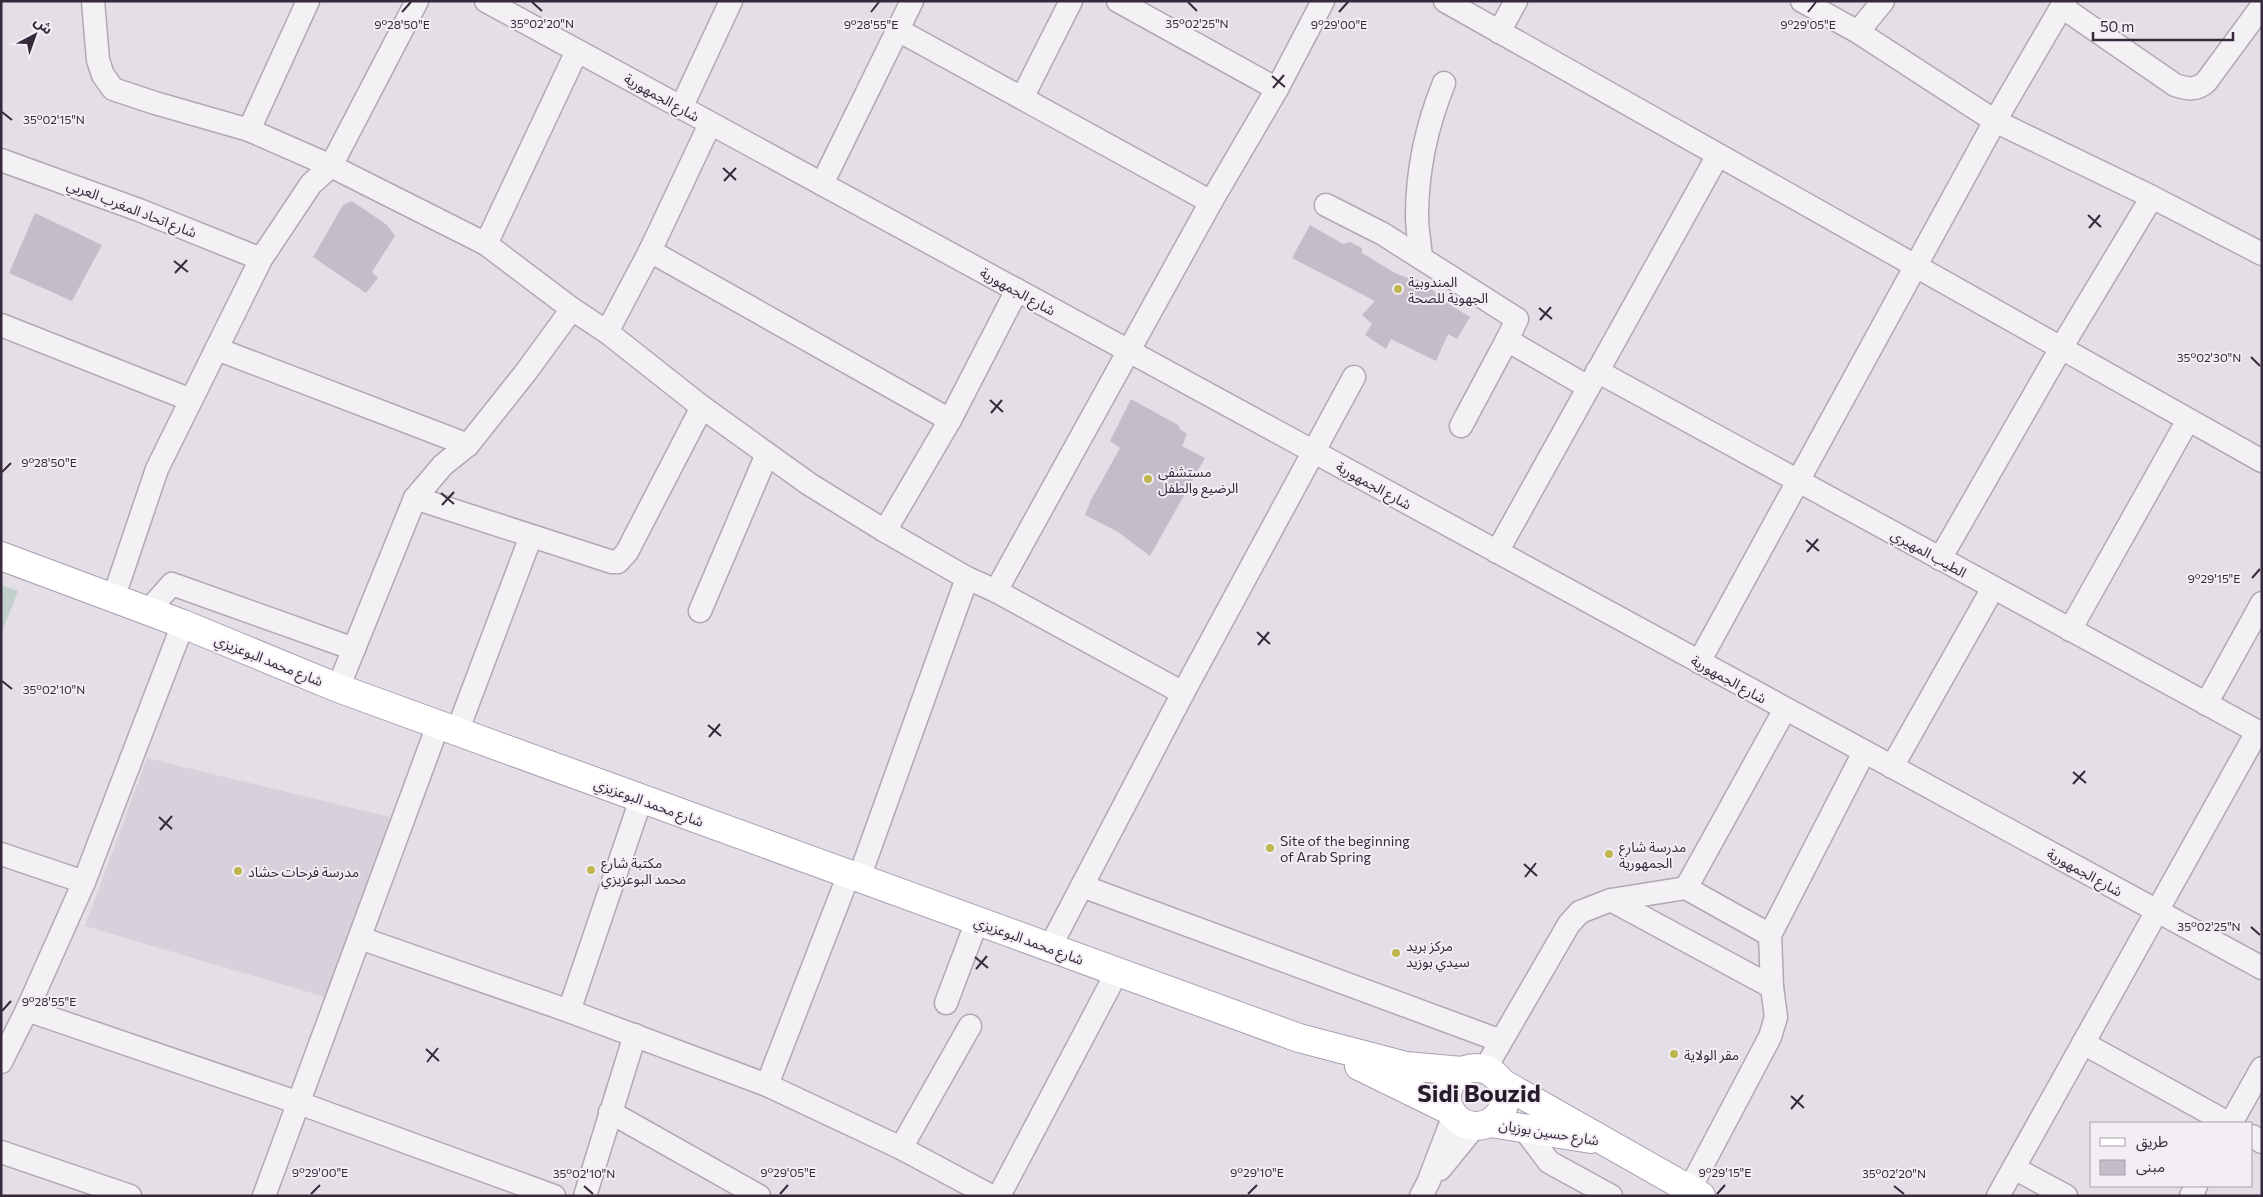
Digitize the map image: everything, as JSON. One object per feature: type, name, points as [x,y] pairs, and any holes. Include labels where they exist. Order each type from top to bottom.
[{"type":"main road","name":"شارع محمد البوعزيزي","points":[[1,556],[183,624],[338,688],[448,729],[1299,1038],[1406,1066],[1483,1074]]},
{"type":"main road","name":"شارع محمد البوعزيزي","points":[[1299,1038],[1468,1119]]},
{"type":"main road","name":"شارع حسين بوزيان","points":[[1483,1074],[1608,1141],[1692,1194]]},
{"type":"main road","points":[[1483,1074],[1506,1094],[1505,1105],[1500,1115],[1468,1119],[1447,1100],[1448,1089],[1454,1079],[1483,1074]]},
{"type":"main road","name":"شارع حسين بوزيان","points":[[1468,1119],[1608,1141]]},
{"type":"street","points":[[93,1],[98,60],[103,75],[113,89],[155,104],[249,130],[331,166],[486,244],[572,309],[607,332],[702,407],[809,484],[885,531],[967,578],[996,591],[1183,693]]},
{"type":"street","points":[[249,130],[308,1]]},
{"type":"street","points":[[113,599],[157,469],[261,259],[311,184],[331,166],[417,1]]},
{"type":"street","name":"شارع الجمهورية","points":[[486,1],[2262,968]]},
{"type":"street","points":[[681,108],[730,1]]},
{"type":"street","points":[[822,184],[912,1]]},
{"type":"street","points":[[1022,98],[1071,1]]},
{"type":"street","points":[[1118,1],[1277,89]]},
{"type":"street","points":[[996,591],[1211,202],[1277,89],[1323,1]]},
{"type":"street","points":[[1445,1],[2262,461]]},
{"type":"street","points":[[1499,32],[1516,1]]},
{"type":"street","points":[[1802,1],[1858,32],[1996,121],[2152,197],[2262,254]]},
{"type":"street","points":[[1858,32],[1883,1]]},
{"type":"street","points":[[1699,662],[1996,121],[2064,4],[2175,86],[2188,89],[2195,89],[2206,82],[2262,6]]},
{"type":"street","points":[[898,30],[1211,202]]},
{"type":"street","points":[[486,244],[577,51]]},
{"type":"street","points":[[1421,258],[1417,216],[1420,167],[1436,104],[1444,83]]},
{"type":"street","points":[[607,332],[650,251],[710,124]]},
{"type":"street","points":[[1496,552],[1718,155]]},
{"type":"street","name":"شارع اتحاد المغرب العربي","points":[[1,160],[139,210],[261,259]]},
{"type":"street","points":[[1940,559],[2061,348],[2152,197]]},
{"type":"street","points":[[1326,205],[1383,234],[1517,319],[1461,426]]},
{"type":"street","points":[[650,251],[950,420]]},
{"type":"street","points":[[885,531],[950,420],[1017,290]]},
{"type":"street","points":[[338,688],[415,498],[442,465],[468,445],[526,372],[572,309]]},
{"type":"street","points":[[1,325],[191,400]]},
{"type":"street","name":"الطيب المهيري","points":[[1507,340],[1592,379],[1799,482],[2259,733]]},
{"type":"street","points":[[217,349],[468,445]]},
{"type":"street","points":[[1050,947],[1312,451],[1354,377]]},
{"type":"street","points":[[415,498],[612,562],[618,562],[632,544],[702,407]]},
{"type":"street","points":[[2070,630],[2188,420]]},
{"type":"street","points":[[700,611],[767,454]]},
{"type":"street","points":[[264,1196],[360,938],[531,536]]},
{"type":"street","points":[[767,1085],[854,876],[967,578]]},
{"type":"street","points":[[147,612],[172,584],[354,649]]},
{"type":"street","points":[[1892,767],[1993,588]]},
{"type":"street","points":[[2206,704],[2262,603]]},
{"type":"street","points":[[2,1059],[27,1010],[84,882],[183,624]]},
{"type":"street","points":[[1686,888],[1785,709]]},
{"type":"street","points":[[1998,1196],[2259,733]]},
{"type":"street","points":[[1692,1194],[1770,1037],[1776,1017],[1772,987],[1770,935],[1864,752]]},
{"type":"street","points":[[569,1011],[641,799]]},
{"type":"street","points":[[1,854],[84,882]]},
{"type":"street","points":[[1082,886],[1501,1041]]},
{"type":"street","points":[[1483,1074],[1569,924],[1580,912],[1611,900],[1686,888],[1770,935]]},
{"type":"street","points":[[1611,900],[1772,987]]},
{"type":"street","points":[[946,1002],[977,921]]},
{"type":"street","points":[[360,938],[569,1011],[767,1085],[901,1148],[991,1196]]},
{"type":"street","points":[[999,1196],[1118,972]]},
{"type":"street","points":[[27,1010],[299,1104],[554,1196]]},
{"type":"street","points":[[901,1148],[970,1026]]},
{"type":"street","points":[[585,1196],[635,1035]]},
{"type":"street","points":[[2083,1044],[2228,1122]]},
{"type":"street","points":[[2231,1122],[2262,1068]]},
{"type":"street","points":[[610,1112],[723,1187],[759,1196]]},
{"type":"street","points":[[1424,1189],[1468,1119]]},
{"type":"street","points":[[1524,1129],[1549,1162],[1611,1196]]},
{"type":"street","points":[[1,1152],[130,1196]]},
{"type":"street","points":[[2014,1168],[2066,1196]]},
{"type":"shaded area","points":[[1,585],[18,591],[1,634]]},
{"type":"shaded area","name":"مدرسة فرحات حشاد","points":[[147,758],[390,817],[328,998],[85,926]]},
{"type":"building","points":[[352,201],[387,225],[395,236],[372,272],[378,278],[366,293],[313,257],[343,205]]},
{"type":"building","points":[[35,213],[102,245],[72,301],[9,273]]},
{"type":"building","name":"المندوبية الجهوية للصحة","points":[[1310,225],[1343,244],[1350,242],[1362,248],[1362,253],[1395,273],[1423,281],[1424,287],[1434,291],[1437,297],[1470,317],[1457,339],[1448,334],[1436,361],[1391,339],[1386,349],[1365,335],[1372,324],[1362,315],[1375,301],[1292,258]]},
{"type":"building","name":"مستشفى الرضيع والطفل","points":[[1131,399],[1178,425],[1187,434],[1182,446],[1205,458],[1150,556],[1118,532],[1085,515],[1091,500],[1120,448],[1110,441]]},
{"type":"place","name":"المندوبية الجهوية للصحة","points":[[1398,289]]},
{"type":"place","name":"مستشفى الرضيع والطفل","points":[[1148,479]]},
{"type":"place","name":"Site of the beginning of Arab Spring","points":[[1270,848]]},
{"type":"place","name":"مدرسة شارع الجمهورية","points":[[1609,854]]},
{"type":"place","name":"مكتبة شارع محمد البوعزيزي","points":[[591,870]]},
{"type":"place","name":"مدرسة فرحات حشاد","points":[[238,871]]},
{"type":"place","name":"مركز بريد سيدي بوزيد","points":[[1396,953]]},
{"type":"place","name":"مقر الولاية","points":[[1674,1054]]},
{"type":"district","name":"Sidi Bouzid","points":[[1479,1092]]}]
